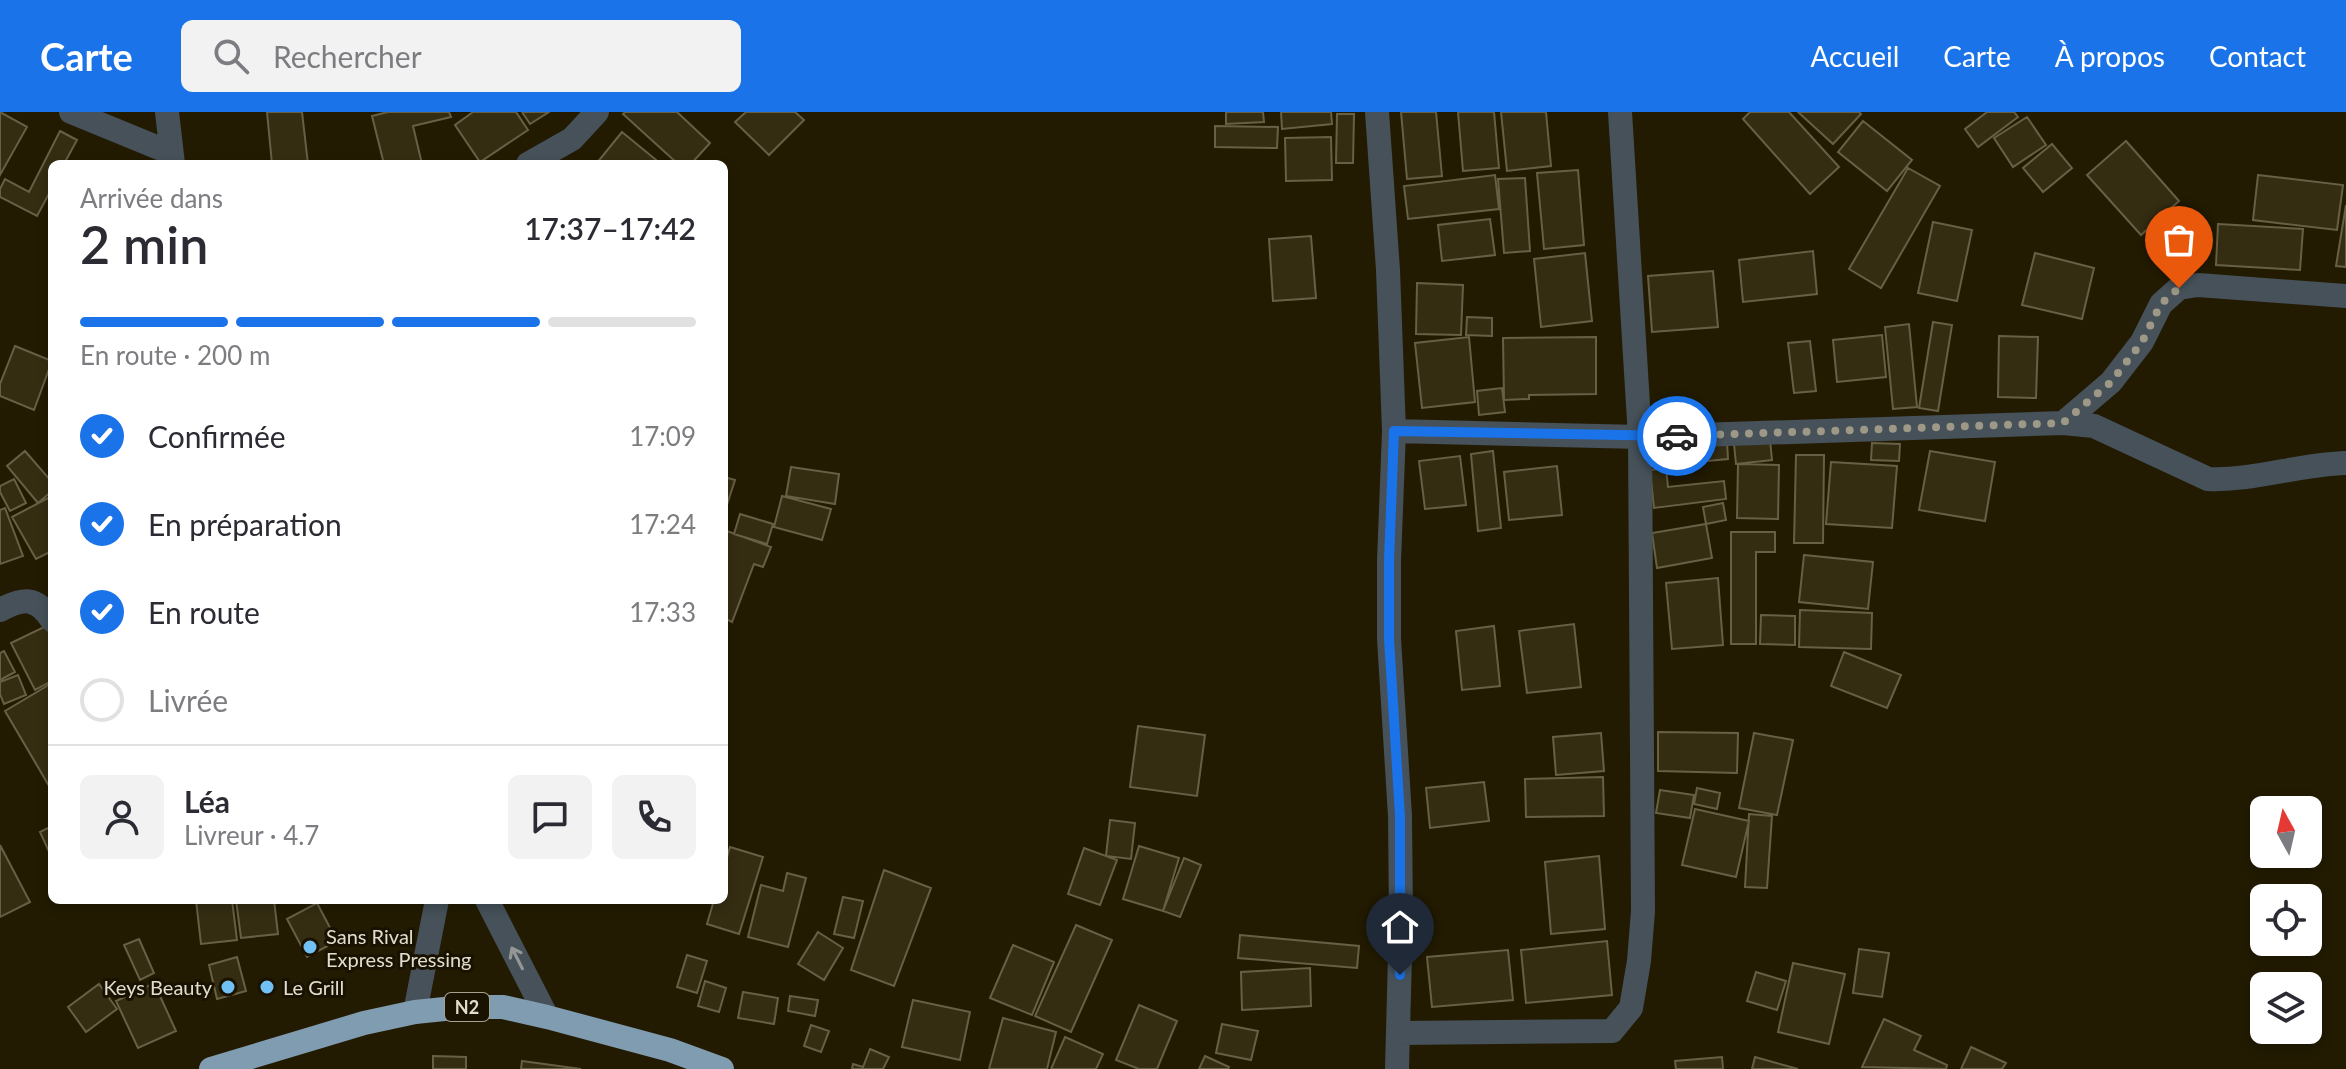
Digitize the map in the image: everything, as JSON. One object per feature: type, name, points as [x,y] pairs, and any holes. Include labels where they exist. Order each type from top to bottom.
[{"type":"highway","name":"N2","points":[[211,1069],[350,1026],[415,1012],[464,1007],[503,1007],[547,1017],[670,1050],[722,1069]]},
{"type":"street","points":[[71,112],[172,159]]},
{"type":"street","points":[[167,112],[172,159]]},
{"type":"street","points":[[535,160],[572,139],[597,112]]},
{"type":"street","points":[[1377,112],[1388,270],[1394,431],[1389,639],[1400,816],[1397,1069]]},
{"type":"street","points":[[1398,1033],[1612,1031],[1631,1008],[1643,911],[1640,437],[1620,112]]},
{"type":"street","points":[[2063,423],[2111,382],[2142,342],[2161,304],[2179,288],[2212,286],[2346,296]]},
{"type":"street","points":[[1394,431],[1640,437],[2063,423],[2094,426],[2208,479],[2228,480],[2322,464],[2346,463]]},
{"type":"street","points":[[0,610],[19,600],[33,602],[48,614]]},
{"type":"street","points":[[415,1012],[436,904]]},
{"type":"street","points":[[489,904],[547,1017]]},
{"type":"building","points":[[0,112],[27,127],[0,175]]},
{"type":"building","points":[[267,112],[302,112],[308,160],[272,160]]},
{"type":"building","points":[[388,112],[449,112],[451,117],[413,126],[421,160],[383,160],[372,116]]},
{"type":"building","points":[[473,112],[516,112],[528,130],[479,160],[455,125]]},
{"type":"building","points":[[522,112],[549,112],[530,124]]},
{"type":"building","points":[[677,112],[710,143],[695,160],[674,160],[623,114]]},
{"type":"building","points":[[746,112],[795,112],[804,120],[769,155],[735,122]]},
{"type":"building","points":[[1226,112],[1263,112],[1264,122],[1226,124]]},
{"type":"building","points":[[1281,112],[1331,112],[1332,124],[1282,129]]},
{"type":"building","points":[[1401,112],[1436,112],[1442,176],[1407,179]]},
{"type":"building","points":[[1458,112],[1494,112],[1499,168],[1463,171]]},
{"type":"building","points":[[1501,112],[1546,112],[1551,166],[1507,171]]},
{"type":"building","points":[[1750,112],[1789,112],[1839,167],[1810,194],[1743,119]]},
{"type":"building","points":[[1798,112],[1859,112],[1861,114],[1833,144]]},
{"type":"building","points":[[1987,112],[2014,112],[2018,117],[1978,147],[1965,129]]},
{"type":"building","points":[[1337,114],[1354,114],[1353,163],[1336,163]]},
{"type":"building","points":[[2027,117],[2046,145],[2013,167],[1994,138]]},
{"type":"building","points":[[1863,121],[1912,160],[1887,191],[1838,152]]},
{"type":"building","points":[[1215,126],[1278,127],[1277,148],[1215,147]]},
{"type":"building","points":[[60,131],[77,140],[66,160],[48,160],[48,195],[37,216],[0,197],[5,179],[29,192]]},
{"type":"building","points":[[622,132],[656,160],[599,160]]},
{"type":"building","points":[[1331,137],[1332,180],[1286,181],[1285,138]]},
{"type":"building","points":[[2126,141],[2179,201],[2141,235],[2087,175]]},
{"type":"building","points":[[2052,144],[2072,168],[2043,192],[2023,168]]},
{"type":"building","points":[[1908,168],[1940,186],[1881,288],[1849,269]]},
{"type":"building","points":[[1578,170],[1584,245],[1544,249],[1537,173]]},
{"type":"building","points":[[1495,175],[1499,209],[1408,219],[1404,186]]},
{"type":"building","points":[[2258,175],[2343,185],[2337,230],[2253,220]]},
{"type":"building","points":[[1525,178],[1530,251],[1504,253],[1498,179]]},
{"type":"building","points":[[2346,205],[2346,267],[2336,266]]},
{"type":"building","points":[[1490,219],[1495,255],[1442,261],[1438,225]]},
{"type":"building","points":[[1933,222],[1972,230],[1957,301],[1918,293]]},
{"type":"building","points":[[2218,224],[2303,229],[2300,270],[2216,265]]},
{"type":"building","points":[[1311,236],[1316,298],[1273,301],[1269,239]]},
{"type":"building","points":[[1813,251],[1817,294],[1743,302],[1739,260]]},
{"type":"building","points":[[1585,253],[1592,321],[1541,327],[1534,259]]},
{"type":"building","points":[[2035,253],[2094,268],[2082,319],[2022,305]]},
{"type":"building","points":[[1713,271],[1718,327],[1652,332],[1648,276]]},
{"type":"building","points":[[1417,283],[1463,285],[1461,335],[1416,334]]},
{"type":"building","points":[[1467,317],[1492,318],[1492,336],[1466,335]]},
{"type":"building","points":[[1933,322],[1952,325],[1938,411],[1919,408]]},
{"type":"building","points":[[1909,324],[1917,407],[1893,409],[1885,327]]},
{"type":"building","points":[[1882,335],[1886,377],[1837,382],[1833,340]]},
{"type":"building","points":[[1999,336],[2038,337],[2036,398],[1998,397]]},
{"type":"building","points":[[1469,337],[1475,402],[1422,408],[1415,343]]},
{"type":"building","points":[[1596,337],[1596,394],[1529,395],[1529,399],[1504,400],[1503,338]]},
{"type":"building","points":[[1810,341],[1816,391],[1794,393],[1788,343]]},
{"type":"building","points":[[15,346],[48,359],[48,372],[34,410],[0,396],[0,384]]},
{"type":"building","points":[[1502,388],[1505,412],[1479,415],[1477,391]]},
{"type":"building","points":[[1770,440],[1772,460],[1736,464],[1734,444]]},
{"type":"building","points":[[1727,441],[1728,459],[1675,464],[1674,446]]},
{"type":"building","points":[[1872,443],[1900,444],[1899,461],[1871,460]]},
{"type":"building","points":[[25,451],[48,477],[48,494],[38,503],[7,466]]},
{"type":"building","points":[[1493,451],[1501,528],[1478,531],[1471,454]]},
{"type":"building","points":[[1930,451],[1995,462],[1985,521],[1919,510]]},
{"type":"building","points":[[1796,455],[1824,455],[1823,543],[1794,543]]},
{"type":"building","points":[[1460,456],[1466,505],[1425,509],[1419,461]]},
{"type":"building","points":[[1831,462],[1897,466],[1892,528],[1826,524]]},
{"type":"building","points":[[1738,464],[1779,465],[1778,519],[1737,518]]},
{"type":"building","points":[[1557,466],[1562,515],[1509,520],[1504,472]]},
{"type":"building","points":[[791,467],[839,474],[835,504],[786,496]]},
{"type":"building","points":[[1666,468],[1668,487],[1724,481],[1726,499],[1654,508],[1650,470]]},
{"type":"building","points":[[728,478],[735,480],[728,502]]},
{"type":"building","points":[[14,479],[26,503],[10,511],[0,486]]},
{"type":"building","points":[[782,496],[831,509],[822,540],[774,527]]},
{"type":"building","points":[[48,498],[48,553],[36,559],[12,517]]},
{"type":"building","points":[[1723,503],[1726,520],[1706,524],[1703,507]]},
{"type":"building","points":[[5,508],[23,556],[0,564],[0,510]]},
{"type":"building","points":[[740,514],[773,524],[767,544],[734,534]]},
{"type":"building","points":[[1706,524],[1712,558],[1657,568],[1652,533]]},
{"type":"building","points":[[728,531],[771,547],[763,567],[754,564],[732,622],[728,620]]},
{"type":"building","points":[[1731,532],[1775,532],[1775,552],[1756,552],[1756,644],[1731,644]]},
{"type":"building","points":[[1804,555],[1873,562],[1868,609],[1799,602]]},
{"type":"building","points":[[1718,578],[1723,645],[1672,649],[1666,583]]},
{"type":"building","points":[[1800,610],[1872,613],[1871,649],[1799,647]]},
{"type":"building","points":[[1761,615],[1795,616],[1795,645],[1760,644]]},
{"type":"building","points":[[1574,624],[1581,687],[1527,693],[1519,631]]},
{"type":"building","points":[[46,626],[48,683],[35,690],[11,643]]},
{"type":"building","points":[[1494,626],[1500,686],[1462,690],[1456,631]]},
{"type":"building","points":[[4,651],[15,672],[0,680],[0,653]]},
{"type":"building","points":[[1844,652],[1901,675],[1887,708],[1831,686]]},
{"type":"building","points":[[18,675],[26,695],[4,704],[0,682]]},
{"type":"building","points":[[48,685],[48,784],[5,711]]},
{"type":"building","points":[[1138,726],[1205,735],[1197,796],[1130,787]]},
{"type":"building","points":[[1658,732],[1738,733],[1737,773],[1658,771]]},
{"type":"building","points":[[1601,733],[1604,771],[1556,775],[1553,737]]},
{"type":"building","points":[[1754,733],[1793,740],[1777,815],[1739,808]]},
{"type":"building","points":[[1603,777],[1604,816],[1526,817],[1525,779]]},
{"type":"building","points":[[1484,782],[1489,821],[1430,828],[1426,788]]},
{"type":"building","points":[[1697,788],[1720,793],[1717,809],[1694,804]]},
{"type":"building","points":[[1660,790],[1694,795],[1690,818],[1656,813]]},
{"type":"building","points":[[1695,809],[1749,821],[1736,877],[1682,865]]},
{"type":"building","points":[[1749,814],[1772,816],[1767,888],[1745,887]]},
{"type":"building","points":[[1110,820],[1135,823],[1131,859],[1106,856]]},
{"type":"building","points":[[48,828],[48,849],[40,832]]},
{"type":"building","points":[[0,845],[30,902],[0,917]]},
{"type":"building","points":[[1139,846],[1179,858],[1163,911],[1123,899]]},
{"type":"building","points":[[730,847],[763,857],[739,934],[707,924],[713,904],[728,904]]},
{"type":"building","points":[[1084,848],[1117,860],[1100,905],[1068,894]]},
{"type":"building","points":[[1599,856],[1605,929],[1551,934],[1545,862]]},
{"type":"building","points":[[1184,858],[1201,865],[1180,917],[1163,911]]},
{"type":"building","points":[[884,870],[931,888],[894,986],[851,970]]},
{"type":"building","points":[[787,873],[806,878],[788,947],[748,937],[761,885],[783,891]]},
{"type":"building","points":[[843,897],[863,901],[854,938],[834,934]]},
{"type":"building","points":[[196,904],[232,904],[237,940],[201,944]]},
{"type":"building","points":[[237,904],[274,904],[278,934],[241,938]]},
{"type":"building","points":[[318,904],[337,941],[307,957],[287,919]]},
{"type":"building","points":[[1076,925],[1112,940],[1071,1032],[1035,1016]]},
{"type":"building","points":[[818,932],[843,948],[824,980],[798,964]]},
{"type":"building","points":[[1240,935],[1359,946],[1357,968],[1238,958]]},
{"type":"building","points":[[139,939],[154,973],[140,980],[124,945]]},
{"type":"building","points":[[1607,941],[1612,995],[1526,1003],[1521,950]]},
{"type":"building","points":[[1013,945],[1054,962],[1032,1015],[990,998]]},
{"type":"building","points":[[1859,949],[1889,953],[1882,997],[1853,993]]},
{"type":"building","points":[[1508,950],[1513,1000],[1432,1007],[1427,957]]},
{"type":"building","points":[[687,955],[707,961],[697,993],[677,987]]},
{"type":"building","points":[[237,957],[246,991],[217,999],[209,965]]},
{"type":"building","points":[[1793,963],[1845,974],[1829,1044],[1778,1032]]},
{"type":"building","points":[[1310,968],[1311,1006],[1242,1010],[1241,972]]},
{"type":"building","points":[[1756,972],[1786,981],[1777,1010],[1747,1001]]},
{"type":"building","points":[[705,981],[726,988],[719,1012],[698,1006]]},
{"type":"building","points":[[154,983],[176,1031],[138,1048],[116,1001]]},
{"type":"building","points":[[99,984],[117,1009],[86,1032],[68,1007]]},
{"type":"building","points":[[743,992],[778,998],[774,1024],[738,1018]]},
{"type":"building","points":[[790,996],[818,1000],[815,1016],[788,1011]]},
{"type":"building","points":[[913,1000],[970,1012],[960,1060],[902,1047]]},
{"type":"building","points":[[1139,1005],[1177,1021],[1157,1069],[1139,1069],[1116,1060]]},
{"type":"building","points":[[1003,1018],[1056,1032],[1047,1069],[989,1069]]},
{"type":"building","points":[[1884,1019],[1921,1036],[1914,1050],[1947,1065],[1946,1069],[1862,1067]]},
{"type":"building","points":[[1222,1024],[1258,1031],[1251,1060],[1216,1053]]},
{"type":"building","points":[[811,1025],[829,1031],[821,1052],[804,1046]]},
{"type":"building","points":[[1065,1037],[1103,1054],[1096,1069],[1051,1069]]},
{"type":"building","points":[[1971,1047],[2006,1063],[2002,1069],[1961,1069]]},
{"type":"building","points":[[870,1049],[889,1057],[883,1069],[852,1069],[853,1064],[863,1067]]},
{"type":"building","points":[[433,1056],[466,1057],[466,1069],[433,1069]]},
{"type":"building","points":[[1205,1056],[1229,1067],[1228,1069],[1199,1069]]},
{"type":"building","points":[[1722,1057],[1723,1069],[1676,1069],[1675,1061]]},
{"type":"building","points":[[1755,1057],[1798,1069],[1752,1069]]},
{"type":"building","points":[[522,1061],[581,1069],[521,1069]]},
{"type":"way so far","points":[[1677,436],[2063,423],[2111,382],[2142,342],[2161,304],[2179,288]]},
{"type":"place","name":"Sans Rival Express Pressing","points":[[310,947]]},
{"type":"place","name":"Keys Beauty","points":[[228,987]]},
{"type":"place","name":"Le Grill","points":[[267,987]]},
{"type":"route","points":[[1400,975],[1400,816],[1389,639],[1394,431],[1677,436]]}]
